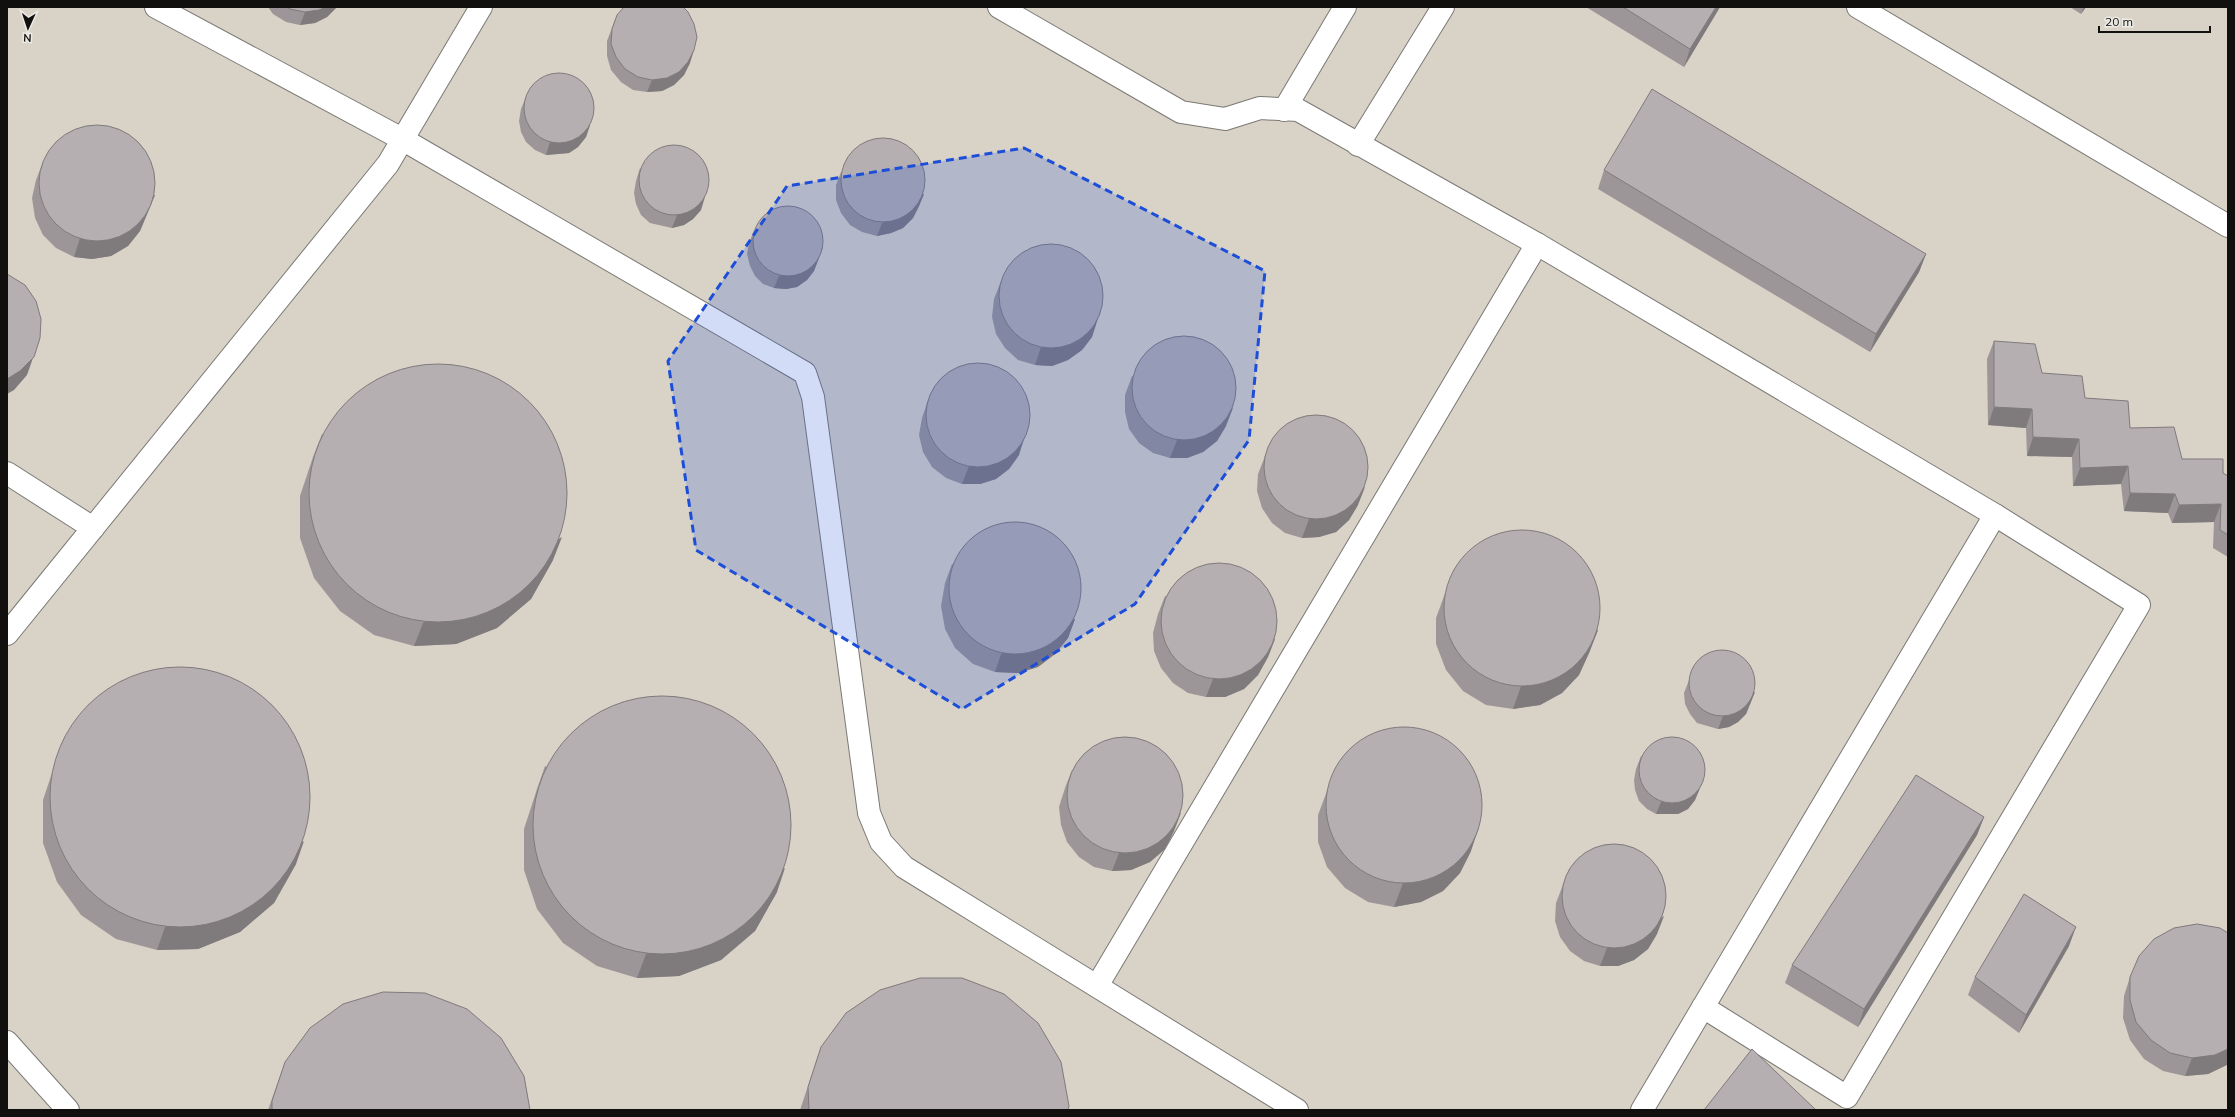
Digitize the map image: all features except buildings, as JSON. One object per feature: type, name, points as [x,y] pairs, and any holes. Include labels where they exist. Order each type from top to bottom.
[{"type":"lane","points":[[156,7],[402,139],[805,373],[813,397],[869,814],[881,842],[904,867],[1297,1110]]},
{"type":"lane","points":[[7,634],[388,164],[481,7]]},
{"type":"lane","points":[[999,7],[1181,112],[1225,119],[1260,108],[1298,110],[1537,244],[1995,515],[2139,605],[1847,1098],[1703,1007]]},
{"type":"lane","points":[[1284,110],[1345,7]]},
{"type":"lane","points":[[1358,144],[1443,7]]},
{"type":"lane","points":[[1858,7],[2228,226]]},
{"type":"lane","points":[[1098,986],[1537,244]]},
{"type":"lane","points":[[7,473],[93,528]]},
{"type":"lane","points":[[1642,1110],[1995,515]]},
{"type":"lane","points":[[7,1042],[68,1110]]},
{"type":"highlighted area","points":[[1024,148],[1265,271],[1249,440],[1135,604],[962,709],[696,550],[668,361],[787,186]]},
{"type":"shaded area","points":[[7,7],[2228,7],[2228,1110],[7,1110]]}]
